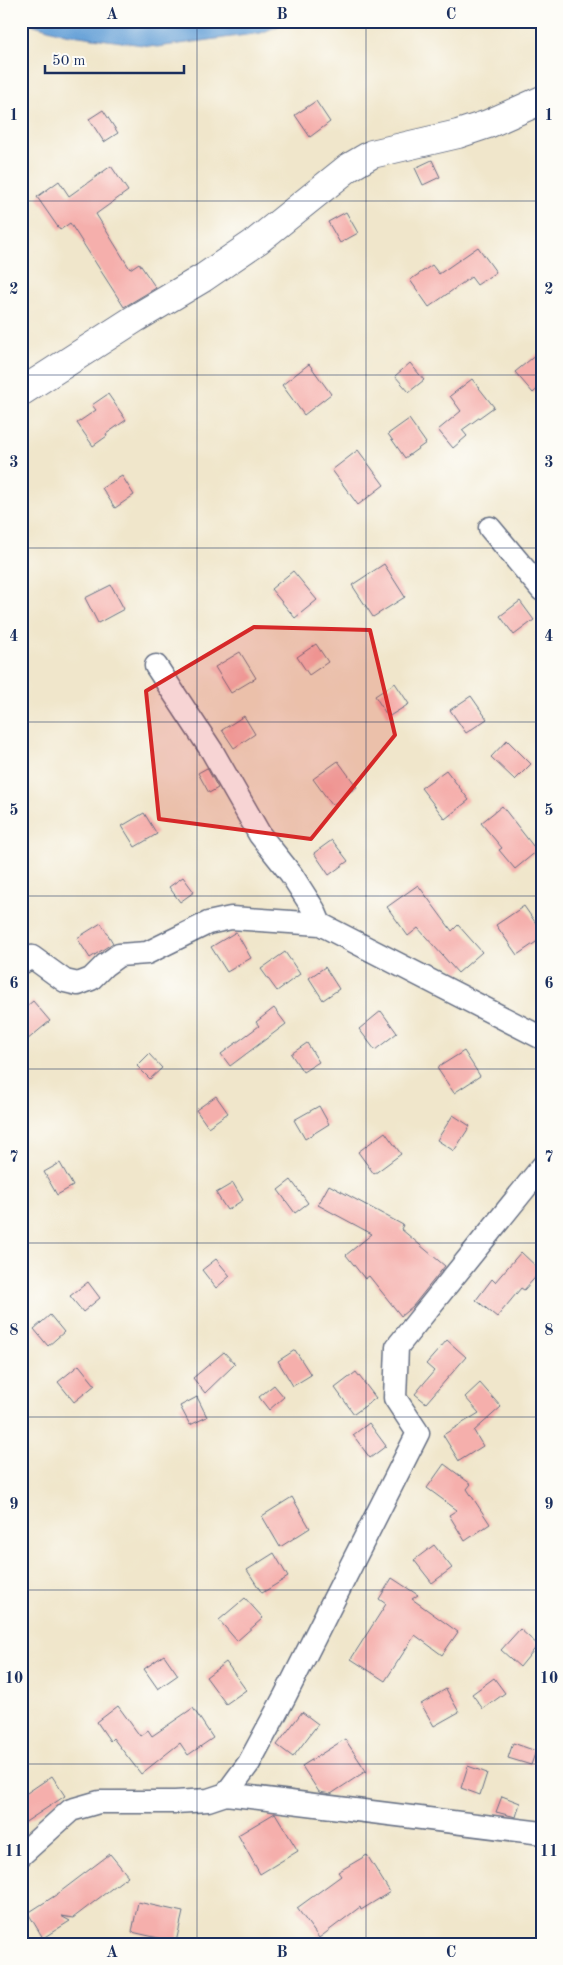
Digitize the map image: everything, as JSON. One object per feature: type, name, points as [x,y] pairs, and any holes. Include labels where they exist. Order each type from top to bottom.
[{"type":"main road","points":[[21,392],[136,318],[203,278],[257,240],[348,168],[372,154],[488,124],[542,100]]},
{"type":"street","points":[[490,528],[542,590]]},
{"type":"street","points":[[156,666],[212,751],[260,835],[290,874],[314,910],[320,924]]},
{"type":"street","points":[[21,963],[32,957],[64,981],[78,984],[91,979],[105,965],[119,955],[147,953],[208,923],[231,918],[320,924],[542,1038]]},
{"type":"street","points":[[226,1794],[249,1763],[285,1696],[418,1433],[395,1398],[397,1347],[542,1167]]},
{"type":"street","points":[[21,1855],[70,1810],[100,1802],[208,1800],[226,1794],[542,1833]]},
{"type":"highlighted area","points":[[254,627],[370,630],[395,735],[311,839],[159,819],[146,691]]},
{"type":"water","points":[[21,21],[290,21],[261,33],[157,47],[65,34]]},
{"type":"building","points":[[316,101],[330,122],[310,137],[295,115]]},
{"type":"building","points":[[103,110],[118,133],[104,142],[89,119]]},
{"type":"building","points":[[432,160],[440,177],[423,185],[415,168]]},
{"type":"building","points":[[111,166],[128,191],[96,214],[130,269],[139,263],[156,288],[124,307],[70,223],[60,230],[37,197],[59,181],[69,196]]},
{"type":"building","points":[[346,212],[358,233],[340,243],[328,222]]},
{"type":"building","points":[[478,247],[496,272],[477,285],[471,277],[429,307],[410,280],[432,265],[439,274]]},
{"type":"building","points":[[542,350],[542,385],[533,393],[515,372]]},
{"type":"building","points":[[410,363],[424,380],[409,392],[395,376]]},
{"type":"building","points":[[309,364],[331,394],[304,415],[282,385]]},
{"type":"building","points":[[472,379],[494,407],[462,430],[467,436],[453,448],[438,430],[461,411],[450,396]]},
{"type":"building","points":[[108,394],[126,420],[93,446],[77,423],[96,410],[92,405]]},
{"type":"building","points":[[409,419],[426,443],[405,458],[388,434]]},
{"type":"building","points":[[358,450],[384,485],[358,505],[332,470]]},
{"type":"building","points":[[122,476],[134,495],[115,508],[102,488]]},
{"type":"building","points":[[384,564],[405,597],[373,617],[352,585]]},
{"type":"building","points":[[293,571],[317,600],[295,618],[271,589]]},
{"type":"building","points":[[111,585],[124,609],[98,623],[85,598]]},
{"type":"building","points":[[520,601],[534,620],[514,635],[500,616]]},
{"type":"building","points":[[316,644],[328,662],[309,675],[297,657]]},
{"type":"building","points":[[240,652],[256,678],[231,693],[215,667]]},
{"type":"building","points":[[395,683],[409,704],[388,717],[375,696]]},
{"type":"building","points":[[471,696],[487,719],[466,733],[450,710]]},
{"type":"building","points":[[244,716],[255,734],[234,748],[222,730]]},
{"type":"building","points":[[507,740],[531,764],[515,780],[491,757]]},
{"type":"building","points":[[338,761],[357,787],[332,805],[313,779]]},
{"type":"building","points":[[207,768],[218,788],[209,793],[198,773]]},
{"type":"building","points":[[446,770],[469,800],[445,819],[421,788]]},
{"type":"building","points":[[502,806],[537,851],[515,869],[499,850],[502,848],[481,823]]},
{"type":"building","points":[[144,813],[157,834],[135,847],[122,826]]},
{"type":"building","points":[[332,840],[348,861],[329,875],[314,853]]},
{"type":"building","points":[[183,877],[194,892],[180,902],[169,887]]},
{"type":"building","points":[[418,885],[452,931],[458,925],[482,952],[458,973],[418,928],[408,936],[387,907]]},
{"type":"building","points":[[524,906],[542,932],[542,938],[517,955],[496,925]]},
{"type":"building","points":[[101,923],[113,943],[90,958],[77,938]]},
{"type":"building","points":[[236,932],[251,958],[227,972],[211,947]]},
{"type":"building","points":[[285,952],[300,974],[277,991],[261,969]]},
{"type":"building","points":[[325,967],[339,989],[323,1000],[309,978]]},
{"type":"building","points":[[33,1001],[50,1021],[21,1045],[21,1011]]},
{"type":"building","points":[[274,1008],[286,1024],[230,1066],[221,1054],[259,1026],[256,1022]]},
{"type":"building","points":[[381,1011],[397,1033],[375,1050],[359,1029]]},
{"type":"building","points":[[307,1043],[319,1062],[303,1072],[291,1054]]},
{"type":"building","points":[[464,1051],[480,1076],[454,1093],[437,1068]]},
{"type":"building","points":[[149,1054],[162,1068],[150,1079],[137,1066]]},
{"type":"building","points":[[216,1096],[228,1113],[208,1127],[196,1110]]},
{"type":"building","points":[[319,1106],[329,1124],[305,1139],[294,1120]]},
{"type":"building","points":[[453,1115],[470,1126],[454,1151],[437,1140]]},
{"type":"building","points":[[385,1132],[401,1154],[374,1174],[358,1152]]},
{"type":"building","points":[[60,1163],[73,1186],[57,1195],[44,1172]]},
{"type":"building","points":[[291,1180],[308,1203],[295,1213],[278,1190]]},
{"type":"building","points":[[233,1183],[243,1200],[227,1210],[216,1193]]},
{"type":"building","points":[[329,1185],[403,1225],[401,1229],[445,1266],[413,1306],[401,1316],[369,1276],[365,1279],[346,1255],[372,1234],[318,1205]]},
{"type":"building","points":[[521,1252],[541,1271],[524,1290],[521,1288],[497,1317],[476,1300],[492,1279],[495,1282]]},
{"type":"building","points":[[216,1259],[230,1276],[216,1288],[202,1270]]},
{"type":"building","points":[[88,1282],[100,1298],[83,1312],[70,1296]]},
{"type":"building","points":[[50,1315],[64,1332],[48,1346],[34,1329]]},
{"type":"building","points":[[447,1340],[466,1357],[426,1403],[415,1394],[434,1371],[426,1364]]},
{"type":"building","points":[[295,1350],[311,1375],[293,1386],[278,1361]]},
{"type":"building","points":[[224,1352],[235,1364],[205,1393],[193,1378]]},
{"type":"building","points":[[79,1365],[95,1385],[74,1402],[58,1382]]},
{"type":"building","points":[[356,1372],[376,1398],[354,1414],[335,1388]]},
{"type":"building","points":[[480,1383],[501,1407],[474,1431],[483,1446],[459,1461],[443,1435],[479,1413],[465,1397]]},
{"type":"building","points":[[274,1385],[284,1397],[269,1410],[259,1397]]},
{"type":"building","points":[[197,1397],[207,1417],[190,1425],[180,1406]]},
{"type":"building","points":[[369,1423],[386,1446],[370,1458],[353,1435]]},
{"type":"building","points":[[444,1464],[471,1484],[467,1489],[490,1524],[465,1541],[449,1515],[457,1510],[427,1488]]},
{"type":"building","points":[[292,1497],[310,1528],[280,1547],[262,1516]]},
{"type":"building","points":[[434,1545],[452,1568],[432,1583],[414,1560]]},
{"type":"building","points":[[274,1553],[288,1577],[262,1593],[247,1570]]},
{"type":"building","points":[[392,1578],[418,1595],[412,1599],[458,1632],[442,1655],[415,1635],[385,1681],[351,1659],[386,1604],[379,1599]]},
{"type":"building","points":[[245,1598],[263,1618],[237,1641],[219,1620]]},
{"type":"building","points":[[520,1629],[538,1645],[520,1667],[501,1650]]},
{"type":"building","points":[[164,1655],[178,1675],[158,1689],[144,1669]]},
{"type":"building","points":[[226,1662],[246,1690],[226,1704],[206,1677]]},
{"type":"building","points":[[494,1678],[505,1693],[483,1709],[472,1694]]},
{"type":"building","points":[[446,1689],[459,1712],[434,1726],[421,1704]]},
{"type":"building","points":[[118,1706],[140,1736],[148,1730],[152,1736],[193,1708],[213,1738],[188,1755],[180,1743],[141,1774],[113,1738],[110,1741],[97,1722]]},
{"type":"building","points":[[302,1712],[318,1724],[293,1757],[277,1745]]},
{"type":"building","points":[[345,1739],[366,1771],[331,1794],[319,1792],[302,1766]]},
{"type":"building","points":[[513,1743],[536,1751],[531,1765],[508,1758]]},
{"type":"building","points":[[468,1766],[487,1773],[480,1795],[461,1788]]},
{"type":"building","points":[[52,1776],[65,1796],[21,1825],[21,1797]]},
{"type":"building","points":[[502,1796],[520,1803],[516,1817],[496,1812]]},
{"type":"building","points":[[275,1813],[298,1851],[260,1874],[238,1835]]},
{"type":"building","points":[[110,1854],[128,1876],[73,1918],[61,1916],[70,1921],[43,1938],[28,1913],[56,1895]]},
{"type":"building","points":[[367,1855],[390,1892],[361,1910],[360,1907],[319,1938],[297,1908],[341,1876],[338,1872]]},
{"type":"building","points":[[138,1902],[183,1912],[176,1942],[132,1932]]}]
